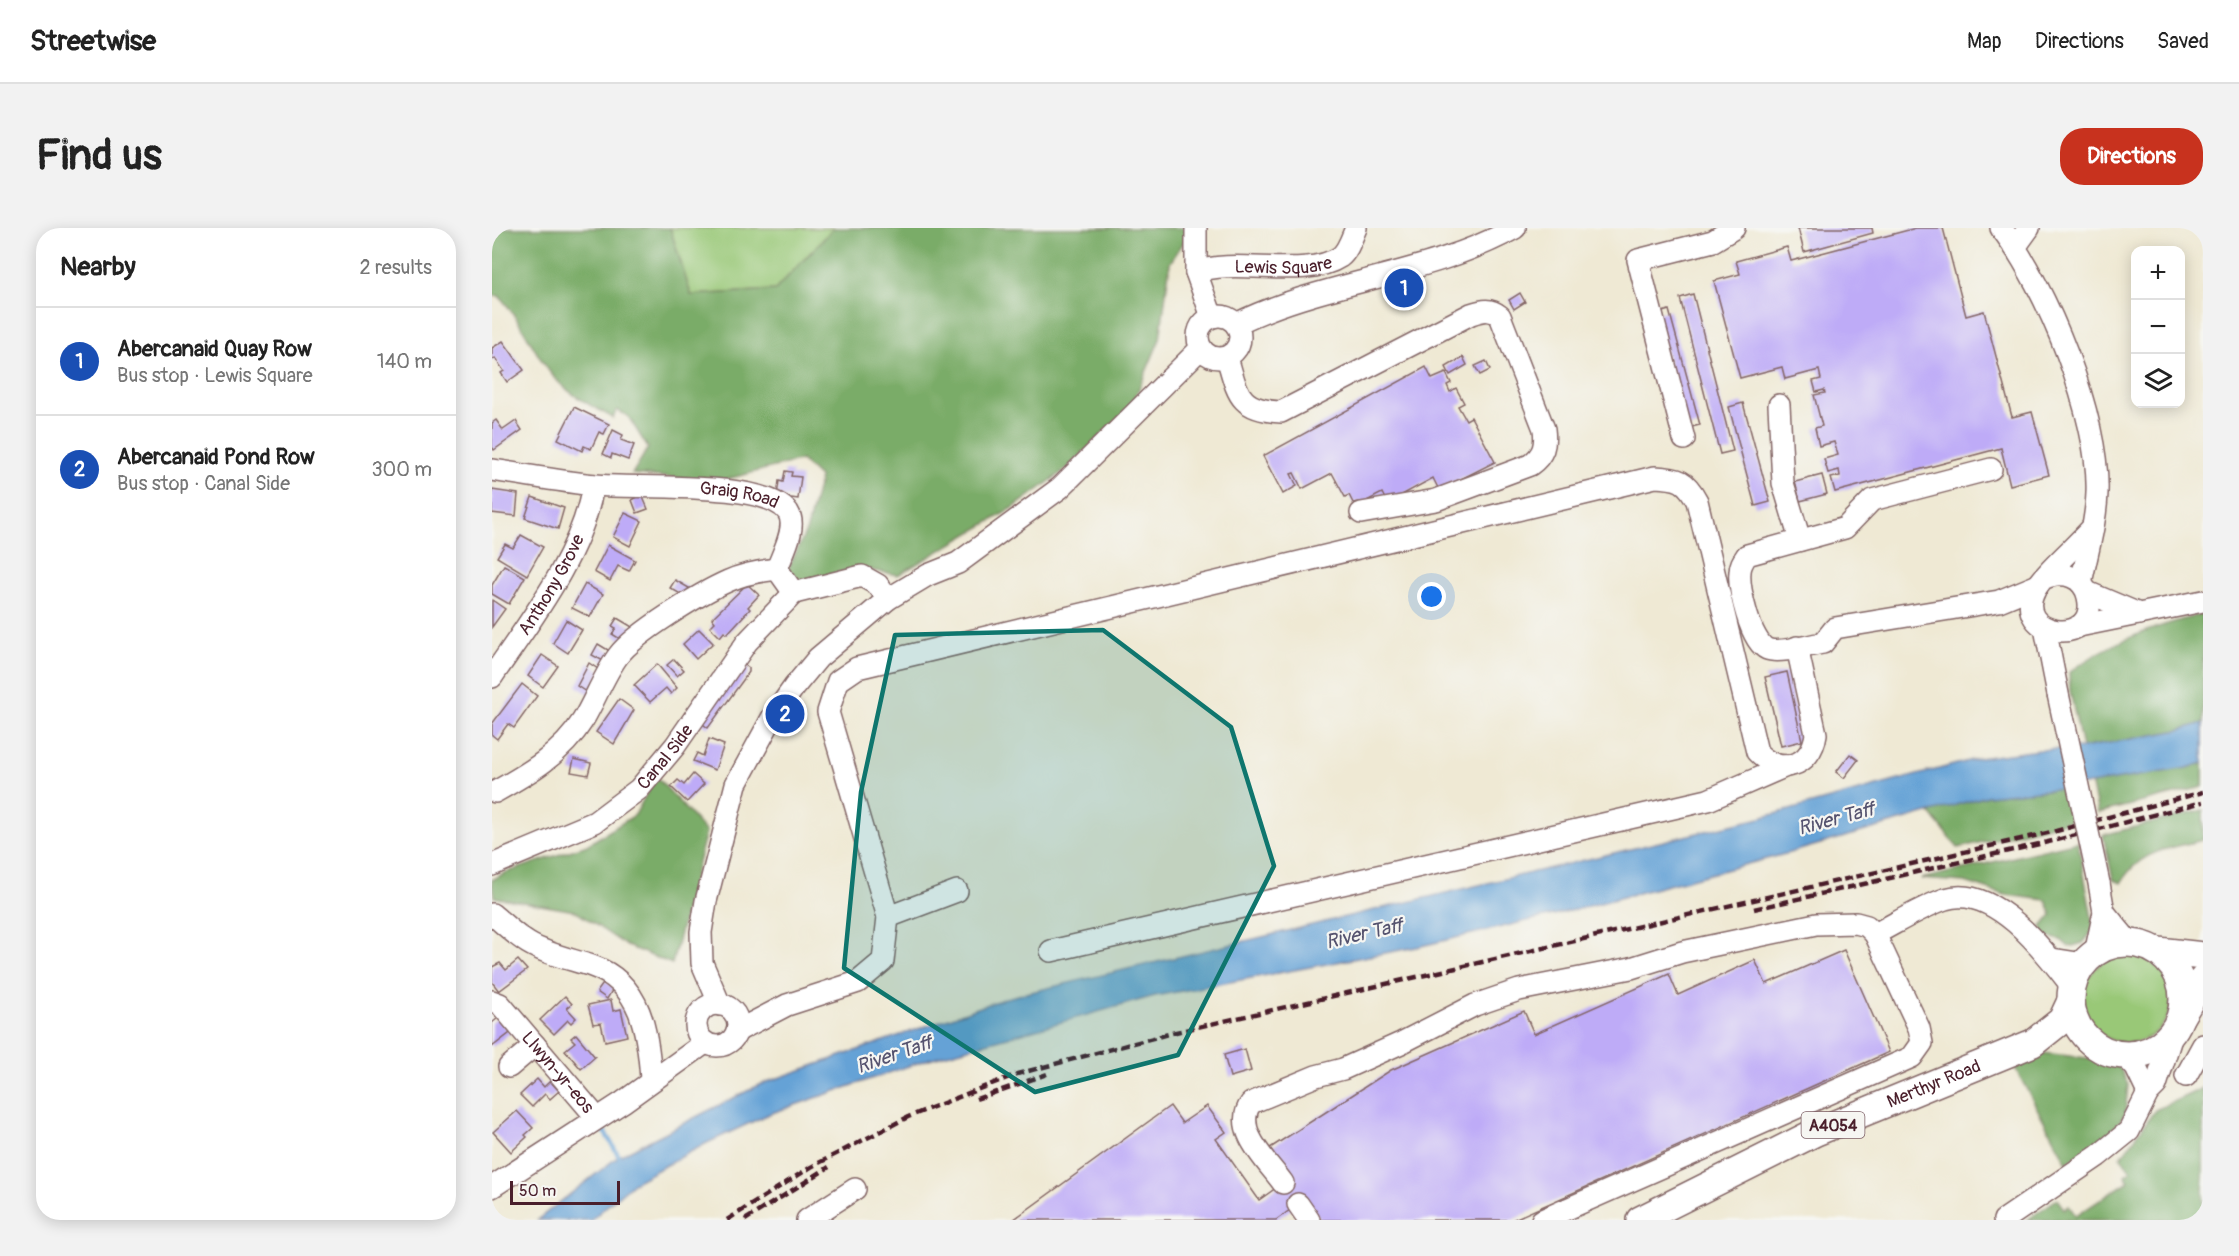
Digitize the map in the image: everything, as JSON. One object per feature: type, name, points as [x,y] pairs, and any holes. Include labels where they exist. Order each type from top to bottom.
[{"type":"main road","points":[[2203,956],[2146,947],[2105,947],[2090,959],[2071,996],[2071,1012],[2084,1035],[2115,1053],[2145,1053],[2161,1044],[2177,1024],[2203,979]]},
{"type":"main road","points":[[2146,947],[2173,967],[2180,981],[2183,999],[2177,1024]]},
{"type":"main road","name":"Merthyr Road","points":[[1640,1220],[1816,1132],[2033,1043],[2062,1020],[2071,996]]},
{"type":"main road","name":"Merthyr Road","points":[[2033,1043],[2052,1043],[2115,1053]]},
{"type":"street","points":[[1196,228],[1196,272],[1212,317]]},
{"type":"street","name":"Lewis Square","points":[[1196,272],[1212,266],[1263,268],[1316,264],[1339,258],[1345,252],[1356,228]]},
{"type":"street","points":[[1236,324],[1269,308],[1445,260],[1515,228]]},
{"type":"street","points":[[1684,440],[1638,260],[1713,241],[1734,228]]},
{"type":"street","points":[[2001,228],[2016,246],[2043,299],[2084,406],[2094,450],[2097,492],[2084,587],[2088,611],[2075,628],[2053,673]]},
{"type":"street","points":[[2016,246],[2029,228]]},
{"type":"street","points":[[1227,357],[1239,398],[1258,411],[1281,412],[1471,314],[1485,310],[1493,311],[1500,316],[1544,429],[1545,447],[1541,455],[1530,465],[1436,500],[1361,513]]},
{"type":"street","points":[[737,1031],[737,1020],[725,1007],[702,963],[701,932],[736,784],[772,718],[812,666],[852,627],[888,599],[928,575],[957,563],[1060,488],[1200,349],[1199,330],[1206,320],[1212,317],[1225,317],[1236,324],[1240,336],[1233,354],[1215,359],[1200,349]]},
{"type":"street","points":[[1779,405],[1783,483],[1800,540]]},
{"type":"street","points":[[1991,469],[1872,500],[1845,528],[1751,553],[1741,565],[1739,573],[1753,635],[1774,651],[1823,643],[1835,628],[1999,601],[2064,574],[2084,587],[2139,614]]},
{"type":"street","name":"Graig Road","points":[[492,470],[593,485],[743,492],[771,500],[780,504],[791,518],[791,529],[777,569]]},
{"type":"street","points":[[775,1010],[708,1007],[698,1018],[697,1031],[705,1043],[712,1046],[726,1044],[737,1031],[775,1010],[858,982],[883,961],[888,917],[828,712],[838,681],[857,668],[1655,477],[1674,477],[1690,486],[1697,501],[1756,752],[1764,760],[1786,766]]},
{"type":"street","name":"Anthony Grove","points":[[492,677],[542,602],[585,523],[593,485]]},
{"type":"street","points":[[2052,959],[2090,959],[2104,912],[2058,694],[2041,625],[2031,603],[2042,582],[2092,529]]},
{"type":"street","points":[[495,792],[544,764],[581,723],[619,655],[630,644],[665,619],[728,581],[753,572],[777,569],[794,593],[862,576],[878,585],[888,599]]},
{"type":"street","name":"Canal Side","points":[[492,865],[595,822],[639,789],[675,746],[747,642],[794,593]]},
{"type":"street","points":[[1999,601],[2054,632],[2203,601]]},
{"type":"street","points":[[1051,951],[1708,800],[1805,759],[1815,744],[1816,734],[1797,647]]},
{"type":"street","points":[[888,917],[957,891]]},
{"type":"street","points":[[1875,934],[1946,898],[1973,897],[2006,914],[2052,959],[2071,996]]},
{"type":"street","points":[[2104,912],[2122,935],[2146,947]]},
{"type":"street","points":[[492,914],[528,943],[572,962],[605,971],[620,982],[633,996],[648,1035],[651,1080]]},
{"type":"street","points":[[1283,1183],[1247,1132],[1244,1119],[1251,1103],[1353,1065],[1475,1005],[1519,990],[1631,968],[1682,952],[1816,924],[1856,923],[1866,926],[1875,934],[1919,1028],[1922,1043],[1912,1057],[1542,1220]]},
{"type":"street","name":"Llwyn-yr-eos","points":[[492,1000],[500,1004],[597,1118]]},
{"type":"street","points":[[2004,1220],[2098,1156],[2129,1131],[2148,1093],[2156,1085],[2177,1024]]},
{"type":"street","points":[[492,1187],[705,1043]]},
{"type":"street","points":[[509,1067],[535,1045]]},
{"type":"street","points":[[2186,1076],[2203,1045]]},
{"type":"street","points":[[2115,1053],[2136,1068],[2148,1093]]},
{"type":"street","points":[[807,1220],[855,1189]]},
{"type":"highlighted area","points":[[1103,630],[1231,727],[1274,866],[1178,1055],[1035,1092],[844,968],[861,792],[895,635]]},
{"type":"green space","points":[[492,228],[670,228],[691,295],[775,290],[834,228],[1189,228],[1189,234],[1170,263],[1160,339],[1132,405],[1068,468],[1013,508],[898,575],[858,568],[801,582],[788,569],[807,529],[820,478],[801,460],[716,482],[632,474],[648,448],[628,416],[617,410],[613,418],[578,398],[555,379],[506,305],[499,296],[492,296]]},
{"type":"green space","points":[[670,228],[834,228],[775,290],[691,295]]},
{"type":"green space","points":[[2203,614],[2203,723],[2180,730],[2082,748],[2070,691],[2069,673],[2099,652],[2133,636]]},
{"type":"green space","points":[[2203,763],[2203,787],[2098,813],[2091,782],[2187,768]]},
{"type":"green space","points":[[656,776],[706,832],[672,964],[627,946],[575,911],[494,897],[492,880],[505,873],[587,845],[635,815]]},
{"type":"green space","points":[[2066,788],[2073,820],[1958,848],[1929,812],[1987,796]]},
{"type":"green space","points":[[2203,810],[2203,840],[2156,852],[2137,864],[2121,883],[2113,879],[2103,835]]},
{"type":"green space","points":[[2078,842],[2094,929],[2083,943],[2069,947],[2061,940],[2043,936],[2042,927],[2052,915],[2046,900],[2006,895],[1965,882],[1921,879]]},
{"type":"green space","points":[[2127,955],[2144,959],[2158,968],[2167,982],[2171,999],[2167,1016],[2158,1030],[2144,1039],[2127,1043],[2110,1039],[2096,1030],[2087,1016],[2083,999],[2087,982],[2096,968],[2110,959]]},
{"type":"green space","points":[[2043,1053],[2105,1060],[2120,1068],[2128,1084],[2125,1114],[2113,1130],[2067,1163],[2014,1066]]},
{"type":"green space","points":[[2203,1088],[2203,1220],[2027,1220],[2057,1199],[2064,1209],[2069,1206],[2076,1216],[2129,1181],[2125,1175],[2131,1171],[2121,1157],[2155,1110]]},
{"type":"water","name":"River Taff","points":[[2203,723],[2203,763],[2187,768],[2066,788],[1987,796],[1789,853],[1570,911],[1417,947],[1155,996],[929,1059],[769,1114],[705,1144],[633,1183],[591,1220],[537,1220],[619,1156],[761,1084],[1006,998],[1760,818],[1979,758],[2039,750],[2082,748],[2180,730]]},
{"type":"building","points":[[1798,228],[1872,228],[1873,233],[1804,252]]},
{"type":"building","points":[[1916,228],[1943,228],[1966,316],[1984,311],[2012,417],[2032,412],[2049,475],[2010,485],[2001,448],[1835,492],[1831,478],[1840,476],[1839,470],[1828,473],[1824,459],[1838,455],[1834,442],[1819,446],[1815,428],[1822,426],[1814,395],[1825,393],[1824,390],[1816,392],[1813,381],[1821,379],[1819,370],[1785,379],[1782,367],[1740,378],[1714,281],[1740,274],[1736,261],[1787,247],[1791,261]]},
{"type":"building","points":[[1520,293],[1525,302],[1514,309],[1509,300]]},
{"type":"building","points":[[1693,294],[1733,451],[1720,454],[1680,298]]},
{"type":"building","points":[[1669,310],[1700,425],[1687,428],[1656,314]]},
{"type":"building","points":[[503,341],[524,370],[507,382],[501,373],[504,371],[495,358],[492,360],[492,348]]},
{"type":"building","points":[[1463,357],[1467,365],[1450,375],[1446,367]]},
{"type":"building","points":[[1486,361],[1490,370],[1480,375],[1475,366]]},
{"type":"building","points":[[1426,367],[1432,379],[1446,373],[1451,383],[1447,385],[1450,392],[1456,388],[1464,403],[1458,406],[1466,420],[1471,417],[1495,462],[1439,490],[1433,478],[1387,503],[1382,493],[1361,504],[1360,502],[1353,503],[1349,495],[1345,497],[1332,473],[1302,489],[1294,473],[1291,474],[1297,486],[1283,494],[1263,456]]},
{"type":"building","points":[[1743,403],[1770,502],[1755,506],[1729,407]]},
{"type":"building","points":[[574,407],[609,424],[604,434],[599,432],[591,449],[584,446],[582,451],[558,439]]},
{"type":"building","points":[[496,420],[503,430],[516,421],[522,430],[494,450],[492,423]]},
{"type":"building","points":[[613,430],[623,435],[621,440],[634,445],[628,460],[612,454],[611,458],[603,454]]},
{"type":"building","points":[[785,471],[792,472],[791,476],[801,477],[798,499],[777,496],[779,481],[783,482]]},
{"type":"building","points":[[1822,475],[1827,494],[1800,501],[1795,482]]},
{"type":"building","points":[[492,490],[518,494],[516,516],[492,513]]},
{"type":"building","points":[[642,495],[648,509],[637,513],[632,500]]},
{"type":"building","points":[[532,497],[564,508],[558,529],[525,518]]},
{"type":"building","points":[[625,513],[642,521],[630,546],[613,537]]},
{"type":"building","points":[[521,535],[543,547],[527,575],[497,557],[505,544],[513,548]]},
{"type":"building","points":[[608,545],[635,560],[629,571],[618,566],[610,581],[594,572]]},
{"type":"building","points":[[504,565],[525,577],[509,604],[492,594],[492,585]]},
{"type":"building","points":[[675,580],[689,588],[684,596],[670,588]]},
{"type":"building","points":[[585,584],[603,594],[590,617],[572,608]]},
{"type":"building","points":[[747,584],[759,595],[748,607],[750,609],[727,634],[724,632],[720,637],[710,627],[715,622],[712,618]]},
{"type":"building","points":[[492,600],[505,609],[492,627]]},
{"type":"building","points":[[617,618],[634,628],[625,642],[612,634],[616,628],[612,626]]},
{"type":"building","points":[[566,620],[582,630],[568,653],[553,643]]},
{"type":"building","points":[[699,629],[713,643],[696,659],[683,644]]},
{"type":"building","points":[[598,644],[613,653],[607,663],[592,655]]},
{"type":"building","points":[[542,655],[558,666],[543,687],[528,676]]},
{"type":"building","points":[[674,659],[684,670],[677,676],[667,665]]},
{"type":"building","points":[[589,663],[601,671],[589,694],[577,686]]},
{"type":"building","points":[[742,663],[749,668],[749,672],[708,728],[699,721]]},
{"type":"building","points":[[657,664],[677,688],[671,694],[666,688],[650,702],[634,685]]},
{"type":"building","points":[[1787,672],[1802,741],[1781,746],[1765,677]]},
{"type":"building","points":[[522,684],[537,696],[514,728],[508,724],[497,739],[492,735],[492,724]]},
{"type":"building","points":[[619,699],[634,710],[614,744],[596,732]]},
{"type":"building","points":[[709,739],[724,745],[715,770],[693,761],[697,753],[703,756]]},
{"type":"building","points":[[1850,754],[1858,760],[1844,778],[1836,772]]},
{"type":"building","points":[[574,759],[591,763],[588,775],[571,772]]},
{"type":"building","points":[[693,774],[704,784],[687,802],[671,787],[678,780],[684,785]]},
{"type":"building","points":[[1844,950],[1889,1052],[1512,1220],[1321,1220],[1305,1199],[1276,1220],[1013,1220],[1170,1106],[1182,1123],[1207,1106],[1226,1132],[1216,1139],[1259,1200],[1290,1178],[1270,1148],[1391,1070],[1524,1011],[1534,1034],[1669,974],[1678,995],[1755,960],[1766,984]]},
{"type":"building","points":[[518,960],[527,970],[499,991],[492,982],[492,967],[500,963],[506,970]]},
{"type":"building","points":[[605,981],[614,987],[607,999],[597,992]]},
{"type":"building","points":[[565,996],[572,1004],[567,1008],[576,1018],[571,1023],[568,1020],[554,1034],[540,1020]]},
{"type":"building","points":[[611,1000],[613,1011],[621,1009],[627,1036],[605,1041],[601,1023],[593,1024],[588,1005]]},
{"type":"building","points":[[498,1018],[510,1033],[492,1047],[492,1023]]},
{"type":"building","points":[[576,1034],[595,1057],[581,1069],[565,1050],[575,1042],[571,1038]]},
{"type":"building","points":[[1245,1049],[1251,1071],[1230,1077],[1224,1055]]},
{"type":"building","points":[[537,1079],[544,1087],[550,1081],[559,1091],[550,1099],[545,1094],[532,1107],[520,1095]]},
{"type":"building","points":[[517,1111],[533,1128],[511,1152],[493,1132]]},
{"type":"waterway","points":[[603,1129],[621,1160]]},
{"type":"railway","points":[[727,1220],[811,1167],[908,1117],[1017,1074],[1176,1032],[2056,831],[2203,792]]},
{"type":"railway","points":[[1754,909],[2057,840],[2203,802]]},
{"type":"railway","points":[[976,1099],[1047,1074]]},
{"type":"railway","points":[[745,1220],[829,1167]]},
{"type":"place","name":"Abercanaid Quay Row","points":[[1404,288]]},
{"type":"place","name":"Abercanaid Pond Row","points":[[785,714]]}]
